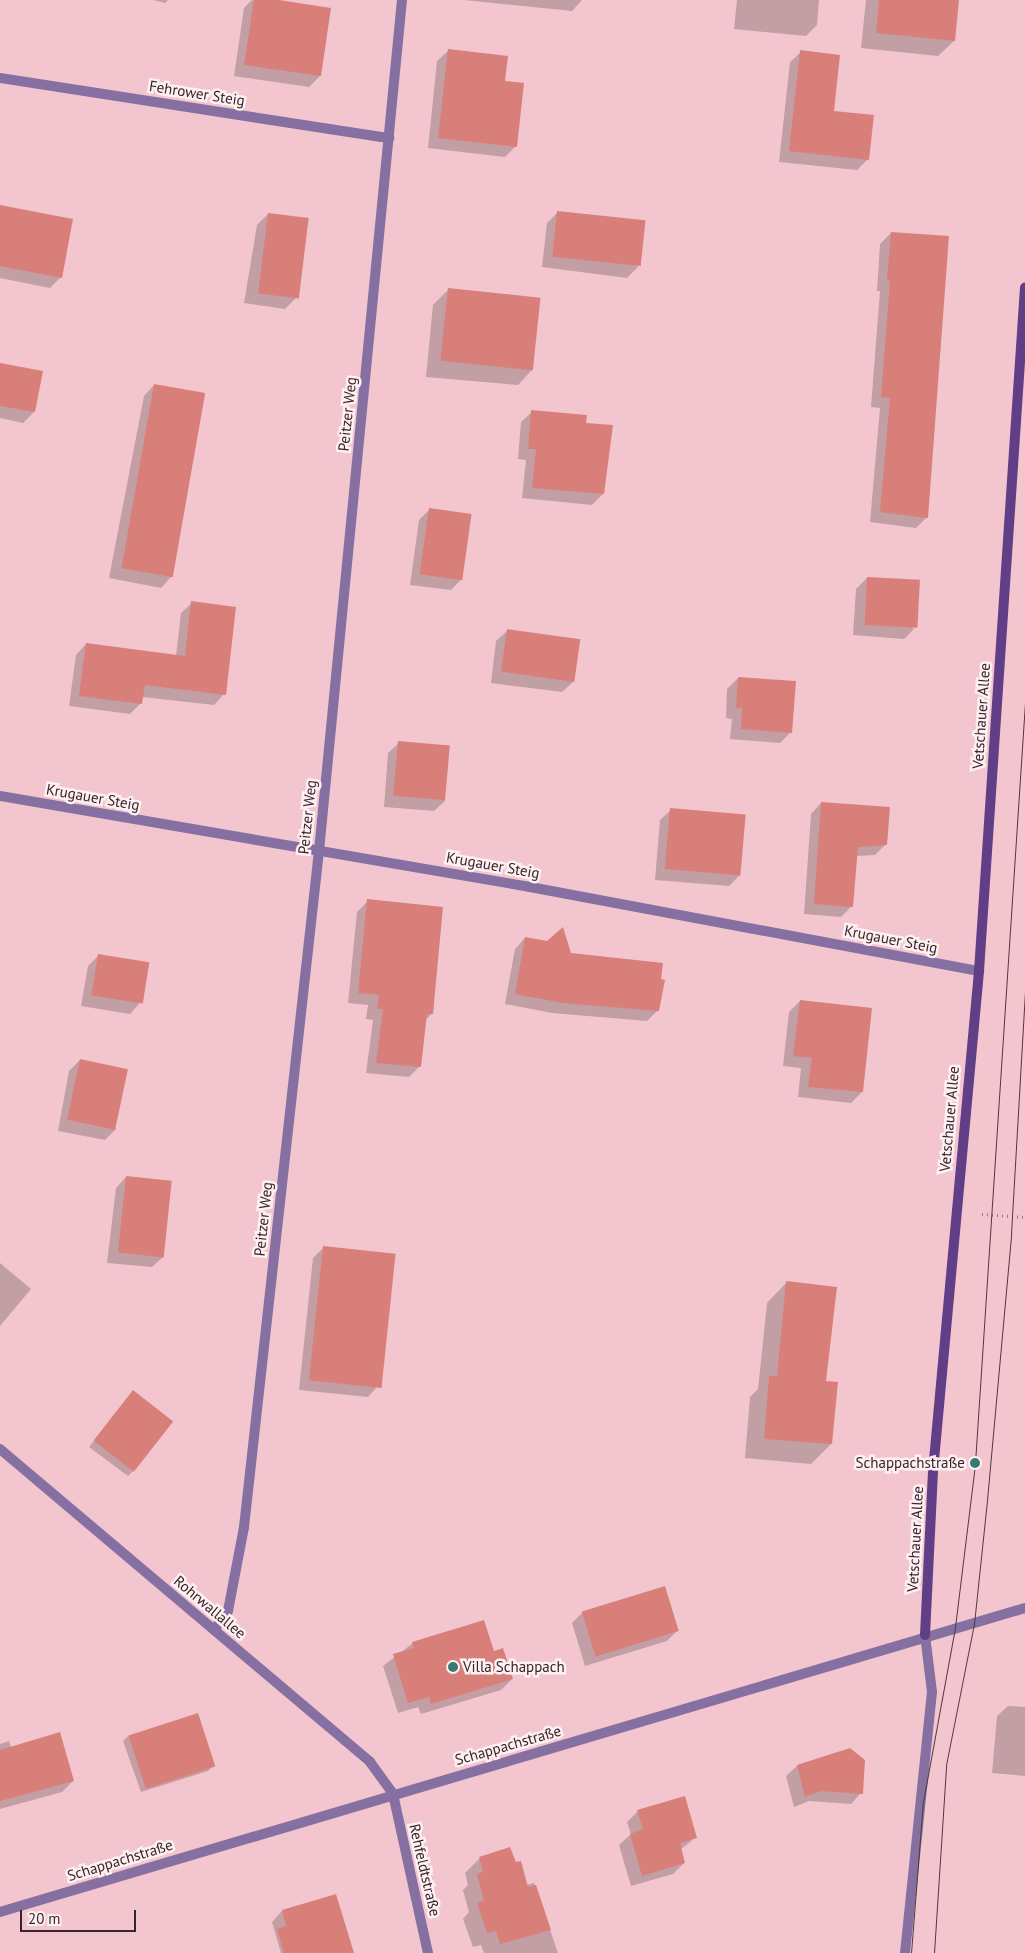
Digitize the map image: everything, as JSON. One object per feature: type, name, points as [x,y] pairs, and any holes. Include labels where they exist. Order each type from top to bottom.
[{"type":"street","name":"Peitzer Weg","points":[[214,1630],[228,1611],[244,1527],[319,851],[402,0]]},
{"type":"street","name":"Fehrower Steig","points":[[0,78],[390,138]]},
{"type":"street","name":"Vetschauer Allee","points":[[905,1953],[932,1692],[926,1635],[933,1471],[979,971],[1025,288]]},
{"type":"street","name":"Krugauer Steig","points":[[0,796],[530,886],[979,971]]},
{"type":"street","name":"Rohrwallallee","points":[[0,1449],[370,1762],[392,1794]]},
{"type":"street","name":"Schappachstraße","points":[[0,1912],[392,1794],[869,1657],[926,1635],[1025,1608]]},
{"type":"street","name":"Rehfeldtstraße","points":[[392,1794],[428,1953]]},
{"type":"path","points":[[956,1210],[1025,1217]]},
{"type":"building","points":[[254,0],[279,0],[331,8],[321,76],[244,65]]},
{"type":"building","points":[[879,0],[959,0],[955,41],[876,33]]},
{"type":"building","points":[[448,49],[508,56],[505,81],[524,83],[517,147],[438,138]]},
{"type":"building","points":[[800,50],[840,55],[834,111],[874,115],[869,160],[789,151]]},
{"type":"building","points":[[0,205],[73,219],[62,278],[0,266]]},
{"type":"building","points":[[557,211],[646,220],[641,266],[552,257]]},
{"type":"building","points":[[268,213],[309,218],[299,298],[258,293]]},
{"type":"building","points":[[891,232],[949,236],[928,518],[880,512],[890,398],[881,397],[890,281],[887,280]]},
{"type":"building","points":[[448,288],[540,298],[533,370],[440,361]]},
{"type":"building","points":[[0,363],[43,371],[35,412],[0,406]]},
{"type":"building","points":[[154,384],[205,393],[173,577],[122,568]]},
{"type":"building","points":[[531,410],[587,415],[586,423],[613,425],[604,494],[532,488],[536,449],[528,449]]},
{"type":"building","points":[[429,508],[472,514],[462,580],[420,574]]},
{"type":"building","points":[[867,577],[920,580],[917,628],[864,625]]},
{"type":"building","points":[[191,601],[236,607],[226,695],[145,685],[142,704],[79,696],[86,643],[185,656]]},
{"type":"building","points":[[507,629],[580,639],[574,682],[501,672]]},
{"type":"building","points":[[738,677],[796,681],[792,733],[741,729],[742,708],[736,708]]},
{"type":"building","points":[[398,741],[450,746],[445,800],[393,796]]},
{"type":"building","points":[[821,802],[890,807],[887,845],[858,847],[853,907],[814,904]]},
{"type":"building","points":[[670,808],[746,815],[740,875],[665,869]]},
{"type":"building","points":[[367,899],[443,907],[433,1014],[427,1014],[421,1067],[376,1063],[383,1009],[377,1009],[379,995],[358,993]]},
{"type":"building","points":[[563,927],[571,953],[663,963],[661,979],[665,980],[659,1011],[563,1003],[515,994],[525,937],[547,941]]},
{"type":"building","points":[[98,954],[149,962],[143,1004],[91,995]]},
{"type":"building","points":[[800,1000],[872,1008],[863,1092],[808,1087],[812,1058],[793,1056]]},
{"type":"building","points":[[80,1059],[128,1069],[115,1130],[67,1120]]},
{"type":"building","points":[[126,1176],[172,1181],[164,1257],[118,1253]]},
{"type":"building","points":[[323,1246],[396,1254],[381,1388],[309,1380]]},
{"type":"building","points":[[786,1281],[837,1287],[826,1381],[838,1382],[832,1444],[764,1439],[769,1376],[777,1376]]},
{"type":"building","points":[[133,1390],[173,1421],[134,1472],[94,1440]]},
{"type":"building","points":[[665,1586],[679,1631],[596,1656],[582,1611]]},
{"type":"building","name":"Villa Schappach","points":[[484,1620],[494,1651],[503,1648],[513,1679],[431,1704],[429,1697],[408,1703],[393,1654],[414,1648],[412,1642]]},
{"type":"building","points":[[198,1713],[215,1766],[146,1789],[129,1736]]},
{"type":"building","points":[[60,1732],[74,1781],[0,1801],[0,1750]]},
{"type":"building","points":[[850,1748],[865,1760],[863,1794],[821,1791],[805,1797],[797,1765]]},
{"type":"building","points":[[685,1796],[697,1838],[680,1843],[685,1863],[642,1876],[630,1834],[643,1829],[637,1810]]},
{"type":"building","points":[[510,1847],[516,1862],[521,1861],[528,1887],[536,1885],[551,1930],[500,1944],[496,1931],[487,1933],[477,1903],[484,1901],[477,1874],[483,1872],[479,1857]]},
{"type":"building","points":[[336,1894],[354,1953],[284,1953],[277,1929],[286,1926],[282,1910]]},
{"type":"tram line","points":[[911,1953],[923,1802],[955,1627],[975,1463],[1025,702]]},
{"type":"tram line","points":[[934,1953],[946,1765],[974,1624],[987,1500],[1011,1234],[1025,992]]},
{"type":"place","name":"Schappachstraße","points":[[975,1463]]},
{"type":"place","name":"Villa Schappach","points":[[453,1667]]}]
